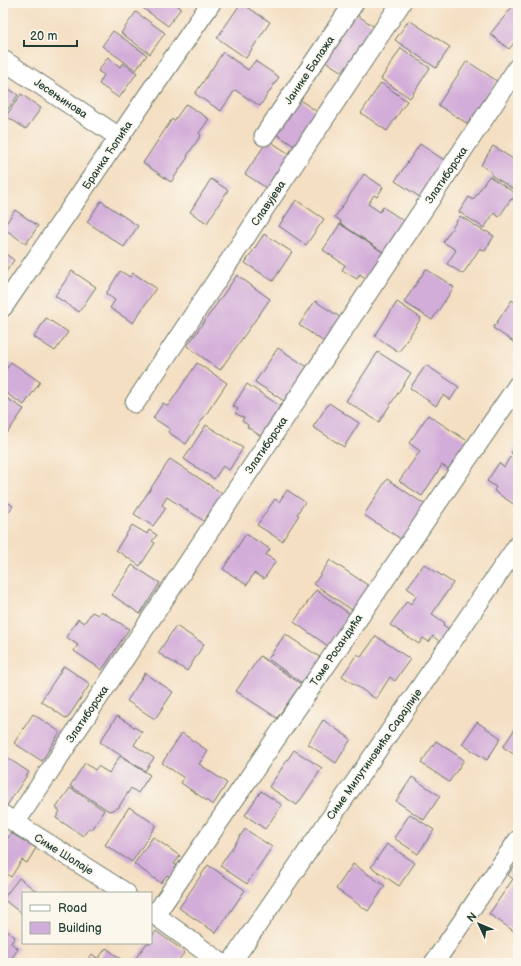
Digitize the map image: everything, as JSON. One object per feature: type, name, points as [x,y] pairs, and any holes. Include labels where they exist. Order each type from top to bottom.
[{"type":"street","name":"Бранка Ћопића","points":[[3,307],[211,3]]},
{"type":"street","name":"Јанике Балажа","points":[[264,136],[354,3]]},
{"type":"street","name":"Славујева","points":[[135,403],[401,3]]},
{"type":"street","name":"Јесењинова","points":[[3,60],[119,137]]},
{"type":"street","name":"Златиборска","points":[[9,819],[518,67]]},
{"type":"street","name":"Томе Росандића","points":[[153,914],[518,385]]},
{"type":"street","name":"Симе Милутиновића Сарајлије","points":[[231,963],[518,545]]},
{"type":"street","name":"Симе Шолаје","points":[[9,819],[124,892]]},
{"type":"street","points":[[434,963],[518,840]]},
{"type":"street","points":[[153,914],[221,963]]},
{"type":"building","points":[[136,3],[174,3],[181,8],[168,26]]},
{"type":"building","points":[[241,3],[270,22],[246,58],[217,38]]},
{"type":"building","points":[[513,6],[518,10],[518,38],[509,49],[490,34]]},
{"type":"building","points":[[136,12],[165,33],[150,54],[121,33]]},
{"type":"building","points":[[354,13],[379,30],[348,76],[322,59]]},
{"type":"building","points":[[409,20],[450,47],[436,68],[395,40]]},
{"type":"building","points":[[113,31],[147,55],[136,70],[102,46]]},
{"type":"building","points":[[401,48],[430,68],[410,98],[381,79]]},
{"type":"building","points":[[223,52],[248,70],[255,61],[279,77],[260,106],[235,90],[221,111],[195,94]]},
{"type":"building","points":[[108,57],[120,67],[123,63],[137,73],[119,98],[99,84],[104,75],[98,71]]},
{"type":"building","points":[[467,61],[497,81],[468,124],[438,105]]},
{"type":"building","points":[[381,83],[407,101],[387,131],[361,113]]},
{"type":"building","points":[[3,85],[18,95],[3,116]]},
{"type":"building","points":[[21,94],[41,108],[26,129],[6,116]]},
{"type":"building","points":[[297,98],[322,115],[299,149],[273,132]]},
{"type":"building","points":[[186,104],[209,119],[199,133],[201,135],[187,156],[188,157],[171,182],[143,163],[172,119],[174,121]]},
{"type":"building","points":[[268,140],[294,157],[271,191],[245,174]]},
{"type":"building","points":[[420,144],[447,162],[423,199],[395,181]]},
{"type":"building","points":[[493,146],[513,159],[518,151],[518,181],[513,189],[491,175],[492,173],[481,165]]},
{"type":"building","points":[[364,174],[383,187],[377,197],[374,195],[368,204],[380,212],[383,207],[404,221],[383,252],[340,223],[341,221],[335,217]]},
{"type":"building","points":[[489,176],[516,194],[499,217],[494,213],[484,228],[459,212],[469,197],[473,200]]},
{"type":"building","points":[[211,179],[228,190],[207,223],[190,212]]},
{"type":"building","points":[[296,200],[324,219],[306,245],[279,226]]},
{"type":"building","points":[[101,201],[138,226],[124,247],[87,222]]},
{"type":"building","points":[[15,210],[38,226],[26,244],[3,228]]},
{"type":"building","points":[[460,216],[494,236],[485,251],[480,248],[463,274],[447,264],[456,250],[443,242]]},
{"type":"building","points":[[340,224],[384,253],[367,279],[360,274],[357,279],[342,270],[345,265],[323,250]]},
{"type":"building","points":[[264,234],[292,252],[273,281],[245,263]]},
{"type":"building","points":[[3,252],[14,260],[3,276]]},
{"type":"building","points":[[426,269],[454,287],[432,320],[404,302]]},
{"type":"building","points":[[72,271],[96,287],[79,312],[55,296]]},
{"type":"building","points":[[120,271],[130,277],[133,273],[156,288],[133,323],[110,308],[115,300],[106,294]]},
{"type":"building","points":[[237,275],[270,299],[220,370],[187,346]]},
{"type":"building","points":[[512,300],[518,305],[518,345],[493,328]]},
{"type":"building","points":[[315,301],[343,319],[327,344],[299,325]]},
{"type":"building","points":[[397,302],[421,318],[399,352],[375,336]]},
{"type":"building","points":[[46,318],[68,332],[55,351],[34,337]]},
{"type":"building","points":[[278,348],[309,368],[291,394],[289,393],[284,401],[255,382]]},
{"type":"building","points":[[378,352],[411,373],[379,422],[346,401]]},
{"type":"building","points":[[11,362],[40,382],[24,405],[3,391],[3,374]]},
{"type":"building","points":[[197,363],[227,383],[186,444],[168,432],[170,429],[153,418],[163,403],[168,406]]},
{"type":"building","points":[[426,365],[459,387],[450,400],[443,395],[436,406],[410,388]]},
{"type":"building","points":[[247,384],[280,406],[261,436],[247,427],[248,425],[242,421],[244,418],[235,413],[238,409],[233,406]]},
{"type":"building","points":[[3,396],[24,409],[8,432],[3,429]]},
{"type":"building","points":[[329,403],[359,423],[344,447],[313,427]]},
{"type":"building","points":[[428,415],[469,442],[450,470],[442,465],[422,496],[399,481],[420,451],[409,443]]},
{"type":"building","points":[[206,425],[243,448],[229,470],[223,466],[214,479],[184,459]]},
{"type":"building","points":[[518,442],[518,458],[511,453]]},
{"type":"building","points":[[510,457],[518,462],[518,507],[494,491],[496,487],[487,481],[499,463],[504,467]]},
{"type":"building","points":[[170,459],[223,494],[204,521],[167,497],[162,505],[166,508],[153,526],[134,514]]},
{"type":"building","points":[[387,479],[427,506],[404,541],[364,515]]},
{"type":"building","points":[[287,490],[305,502],[297,514],[299,515],[282,541],[257,525],[275,499],[279,502]]},
{"type":"building","points":[[3,499],[13,506],[3,520]]},
{"type":"building","points":[[132,525],[147,534],[149,530],[157,535],[152,541],[155,543],[140,566],[116,550]]},
{"type":"building","points":[[246,534],[270,549],[266,555],[276,561],[264,579],[254,573],[247,585],[223,569]]},
{"type":"building","points":[[330,560],[372,588],[355,612],[314,584]]},
{"type":"building","points":[[424,564],[453,583],[432,614],[445,623],[443,625],[449,629],[440,642],[433,636],[429,642],[423,638],[419,644],[390,625],[407,601],[411,604],[417,595],[407,588]]},
{"type":"building","points":[[132,565],[160,583],[140,614],[112,595]]},
{"type":"building","points":[[316,590],[350,614],[328,646],[294,622]]},
{"type":"building","points":[[101,611],[129,629],[102,670],[74,651],[78,645],[66,637],[78,619],[84,623],[92,612],[98,615]]},
{"type":"building","points":[[176,626],[204,644],[187,671],[158,653]]},
{"type":"building","points":[[285,634],[324,660],[306,686],[268,659]]},
{"type":"building","points":[[376,636],[410,659],[395,681],[390,677],[376,699],[342,676],[357,654],[361,657]]},
{"type":"building","points":[[260,656],[301,684],[277,718],[236,691]]},
{"type":"building","points":[[64,666],[90,684],[67,719],[41,701]]},
{"type":"building","points":[[145,673],[173,692],[155,719],[127,701]]},
{"type":"building","points":[[33,714],[60,732],[42,761],[14,743]]},
{"type":"building","points":[[117,716],[142,732],[134,745],[154,758],[145,771],[100,742]]},
{"type":"building","points":[[323,720],[351,739],[336,763],[308,744]]},
{"type":"building","points":[[477,722],[501,738],[487,760],[462,744]]},
{"type":"building","points":[[518,724],[518,757],[503,747]]},
{"type":"building","points":[[182,733],[208,751],[199,764],[227,783],[213,805],[181,783],[184,778],[162,763]]},
{"type":"building","points":[[436,741],[464,760],[449,782],[421,763]]},
{"type":"building","points":[[294,750],[322,768],[297,805],[269,787]]},
{"type":"building","points":[[3,755],[29,772],[6,807],[3,805]]},
{"type":"building","points":[[120,756],[150,775],[138,793],[131,788],[118,808],[109,811],[70,786],[85,763],[95,770],[98,766],[109,773]]},
{"type":"building","points":[[412,777],[440,796],[424,820],[396,801]]},
{"type":"building","points":[[70,788],[104,810],[92,830],[89,828],[83,836],[56,818],[60,811],[56,808]]},
{"type":"building","points":[[261,791],[282,805],[265,829],[245,815]]},
{"type":"building","points":[[129,807],[156,825],[132,862],[105,845]]},
{"type":"building","points":[[410,814],[434,830],[418,854],[394,838]]},
{"type":"building","points":[[245,829],[272,847],[247,884],[220,866]]},
{"type":"building","points":[[11,833],[36,848],[27,863],[22,860],[11,877],[3,871],[3,845]]},
{"type":"building","points":[[153,837],[180,856],[174,864],[178,866],[170,877],[167,875],[161,883],[134,864]]},
{"type":"building","points":[[387,844],[415,863],[399,886],[371,867]]},
{"type":"building","points":[[518,861],[518,934],[489,914],[513,879],[508,875]]},
{"type":"building","points":[[353,864],[385,886],[368,911],[336,889]]},
{"type":"building","points":[[208,865],[245,890],[216,933],[179,908]]},
{"type":"building","points":[[19,878],[38,892],[22,892],[22,914],[3,899]]},
{"type":"building","points":[[3,928],[15,937],[11,943],[18,949],[8,963],[3,963]]},
{"type":"building","points":[[156,931],[185,952],[176,963],[132,963],[146,944],[152,944],[152,937]]},
{"type":"building","points":[[106,948],[126,963],[85,963],[92,954],[98,959]]}]
